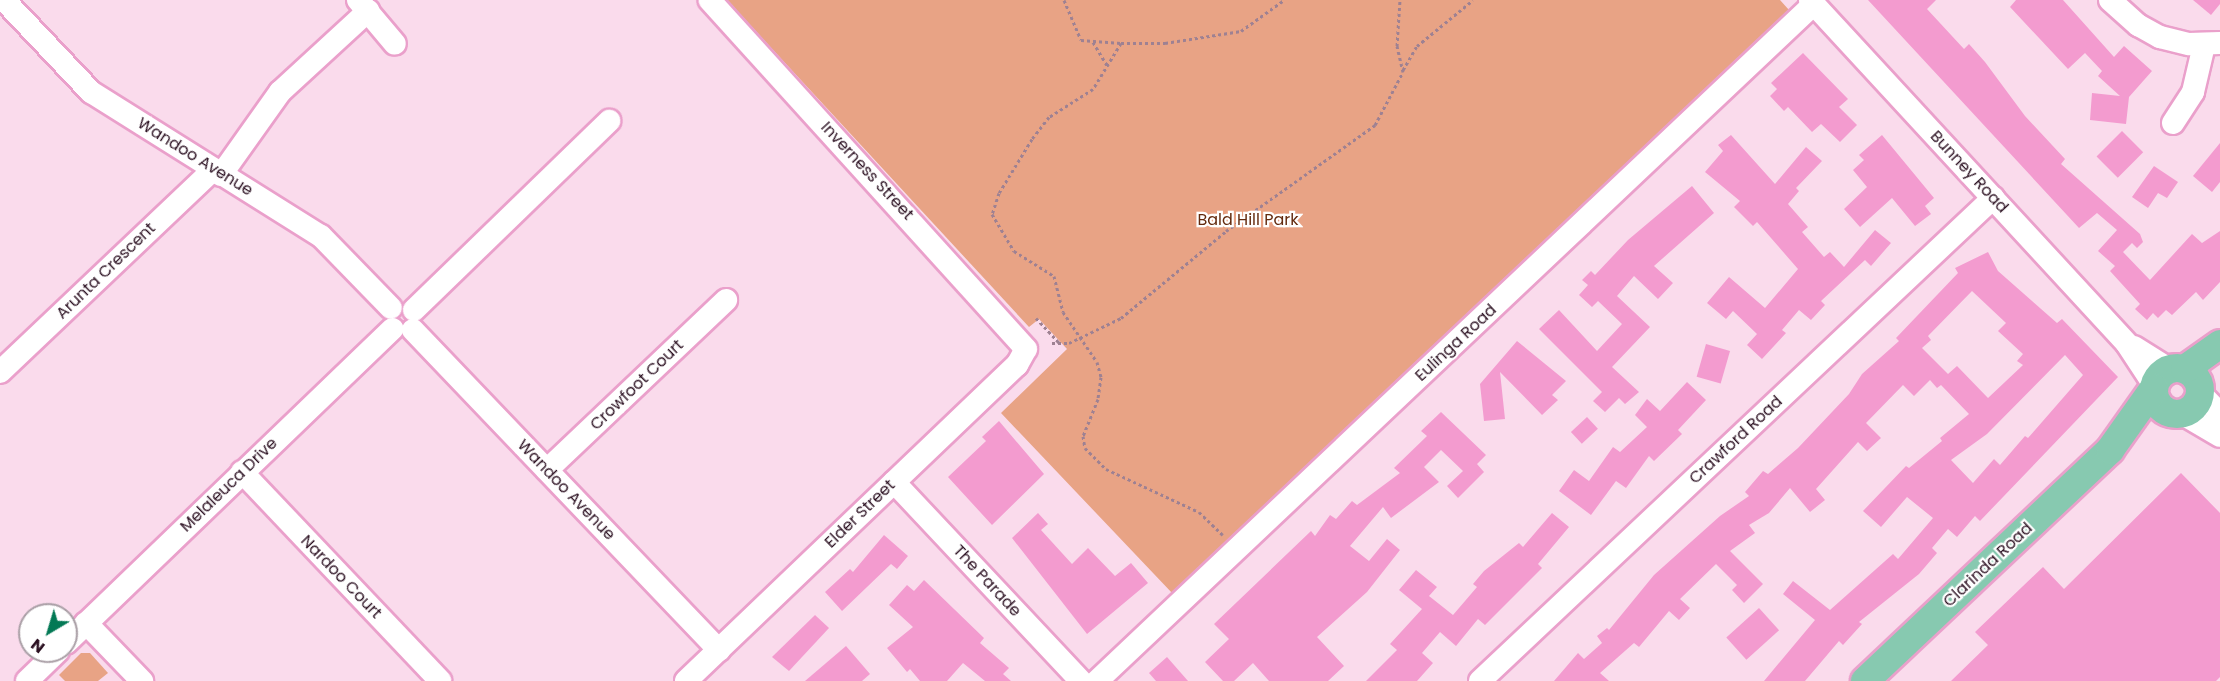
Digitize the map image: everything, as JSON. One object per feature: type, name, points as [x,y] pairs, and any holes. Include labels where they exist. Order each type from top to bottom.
[{"type":"main road","name":"Clarinda Road","points":[[2177,389],[2220,344]]},
{"type":"main road","name":"Clarinda Road","points":[[1865,681],[2110,450],[2220,351]]},
{"type":"street","name":"Wandoo Avenue","points":[[4,0],[91,92],[321,236],[718,650]]},
{"type":"street","name":"Inverness Street","points":[[709,0],[1025,343]]},
{"type":"street","points":[[2110,0],[2149,32],[2173,41],[2212,44],[2193,92],[2174,123]]},
{"type":"street","name":"Bunney Road","points":[[1812,2],[2127,344],[2177,389],[2220,436]]},
{"type":"street","name":"Eulinga Road","points":[[1097,681],[1812,2]]},
{"type":"street","name":"Arunta Crescent","points":[[0,372],[217,172],[280,92],[363,5],[395,44]]},
{"type":"street","name":"Melaleuca Drive","points":[[78,631],[609,121]]},
{"type":"street","name":"Crawford Road","points":[[1480,681],[1993,198]]},
{"type":"street","name":"Crowfoot Court","points":[[547,470],[726,300]]},
{"type":"street","name":"Elder Street","points":[[686,681],[1017,365],[1025,354],[1025,343]]},
{"type":"street","name":"Bunney Road","points":[[2177,389],[2220,414]]},
{"type":"street","name":"Nardoo Court","points":[[242,472],[440,681]]},
{"type":"street","name":"The Parade","points":[[894,482],[1081,681]]},
{"type":"street","points":[[86,623],[142,681]]},
{"type":"street","points":[[27,681],[46,663]]},
{"type":"path","points":[[1064,0],[1076,35],[1093,42],[1121,43],[1165,43],[1241,31],[1284,0]]},
{"type":"path","points":[[1400,0],[1397,46],[1403,72]]},
{"type":"path","points":[[1052,343],[1061,346],[1121,318],[1226,231],[1375,125],[1417,46],[1473,0]]},
{"type":"path","points":[[1093,42],[1107,65]]},
{"type":"path","points":[[1121,43],[1093,89],[1049,117],[999,193],[992,214],[1014,251],[1054,276],[1063,312],[1097,362],[1101,377],[1098,399],[1083,436],[1085,448],[1107,469],[1199,512],[1237,548]]},
{"type":"path","points":[[1036,318],[1061,346]]},
{"type":"green space","name":"Bald Hill Park","points":[[727,0],[1780,0],[1789,10],[1173,594],[1001,413],[1067,349],[1039,319],[1029,327]]},
{"type":"green space","points":[[81,653],[90,653],[108,673],[98,681],[65,681],[59,675],[71,663],[78,663],[78,656]]},
{"type":"building","points":[[1868,0],[1936,0],[1927,9],[1964,49],[1969,44],[1985,62],[2025,116],[2065,159],[2061,164],[2140,234],[2143,242],[2137,248],[2132,243],[2123,252],[2150,280],[2192,234],[2202,243],[2220,231],[2220,282],[2203,300],[2196,292],[2172,315],[2166,310],[2158,318],[2153,313],[2147,320],[2135,309],[2140,304],[2110,271],[2115,266],[2098,251],[2117,230],[2097,213],[2079,228]]},
{"type":"building","points":[[2016,0],[2063,0],[2114,57],[2124,46],[2152,71],[2129,97],[2126,124],[2090,120],[2092,93],[2120,96],[2098,76],[2102,71],[2085,53],[2068,69],[2010,7]]},
{"type":"building","points":[[2193,0],[2220,0],[2220,4],[2211,15]]},
{"type":"building","points":[[1803,53],[1848,99],[1839,107],[1857,125],[1840,142],[1821,124],[1812,132],[1788,107],[1784,111],[1770,96],[1777,89],[1771,83]]},
{"type":"building","points":[[2122,131],[2143,152],[2118,178],[2097,156]]},
{"type":"building","points":[[1731,135],[1775,184],[1806,147],[1822,161],[1796,188],[1799,191],[1788,204],[1808,227],[1802,232],[1824,257],[1830,252],[1844,267],[1875,230],[1891,243],[1871,266],[1865,260],[1821,301],[1825,305],[1811,320],[1799,310],[1782,330],[1786,333],[1762,359],[1747,345],[1757,334],[1733,311],[1726,319],[1707,303],[1729,277],[1765,308],[1798,269],[1757,222],[1753,226],[1734,207],[1740,201],[1705,172],[1723,151],[1718,145]]},
{"type":"building","points":[[1882,135],[1934,198],[1925,206],[1931,214],[1915,226],[1892,198],[1860,227],[1844,209],[1867,187],[1853,170],[1864,160],[1859,155]]},
{"type":"building","points":[[2220,143],[2220,182],[2212,192],[2193,176]]},
{"type":"building","points":[[2154,166],[2178,182],[2167,198],[2158,193],[2148,208],[2132,197]]},
{"type":"building","points":[[1692,186],[1714,213],[1654,266],[1673,283],[1658,299],[1634,276],[1617,296],[1650,327],[1612,367],[1639,392],[1625,404],[1619,398],[1605,412],[1593,401],[1602,392],[1539,329],[1559,310],[1597,351],[1622,324],[1598,301],[1592,307],[1579,295],[1588,285],[1582,280],[1591,271],[1595,275],[1628,240]]},
{"type":"building","points":[[1988,252],[1998,271],[2057,323],[2062,319],[2118,377],[1980,521],[1975,516],[1957,537],[1948,529],[1932,548],[1937,553],[1919,574],[1859,622],[1862,624],[1843,645],[1839,641],[1805,681],[1764,681],[1815,620],[1783,594],[1793,581],[1830,610],[1893,554],[1898,559],[1933,518],[1907,497],[1881,527],[1863,511],[1906,466],[1909,468],[1942,441],[1940,438],[1969,414],[1941,385],[1937,388],[1930,380],[1914,396],[1903,385],[1866,423],[1881,438],[1867,451],[1858,442],[1816,489],[1825,500],[1810,512],[1790,488],[1769,513],[1749,525],[1755,533],[1730,551],[1763,584],[1744,603],[1732,590],[1737,585],[1716,564],[1680,599],[1690,608],[1679,620],[1669,611],[1639,647],[1634,643],[1600,673],[1609,681],[1554,681],[1578,653],[1584,659],[1602,643],[1597,636],[1607,628],[1609,630],[1654,575],[1720,516],[1749,496],[1745,492],[1763,471],[1768,474],[1798,448],[1849,394],[1862,374],[1899,341],[1896,338],[1958,273],[1955,268]],"holes":[[[1972,291],[2006,323],[1998,331],[2023,354],[2017,361],[2023,365],[1988,398],[1957,366],[1948,374],[1922,348],[1931,340],[1928,336]],[[2065,355],[2083,375],[2028,438],[2025,436],[2000,465],[1994,459],[1973,483],[1951,460],[1987,434]]]},
{"type":"building","points":[[1517,341],[1566,381],[1552,395],[1558,400],[1542,415],[1500,372],[1505,419],[1484,421],[1480,384]]},
{"type":"building","points":[[1706,344],[1730,351],[1721,384],[1697,377]]},
{"type":"building","points":[[1687,382],[1706,400],[1678,430],[1682,434],[1654,461],[1649,456],[1626,488],[1616,481],[1591,515],[1559,491],[1574,470],[1589,481],[1613,447],[1620,452],[1647,427],[1635,415],[1647,399],[1660,411]]},
{"type":"building","points":[[1441,412],[1486,455],[1477,464],[1484,472],[1458,498],[1447,486],[1463,471],[1441,450],[1424,467],[1439,482],[1391,518],[1383,507],[1350,546],[1369,561],[1387,539],[1400,550],[1367,592],[1317,637],[1344,666],[1328,681],[1269,681],[1253,663],[1234,681],[1223,681],[1205,662],[1229,639],[1214,624],[1311,531],[1315,536],[1330,515],[1336,519],[1352,501],[1357,505],[1400,473],[1394,468],[1427,436],[1421,431]]},
{"type":"building","points":[[1587,417],[1598,429],[1582,444],[1571,432]]},
{"type":"building","points":[[999,421],[1044,474],[992,525],[948,477],[986,441],[982,437]]},
{"type":"building","points":[[2181,473],[2220,513],[2220,677],[2216,681],[1951,681],[1988,645],[1975,632],[2043,567],[2064,589]]},
{"type":"building","points":[[1038,513],[1048,524],[1041,530],[1072,564],[1088,548],[1115,576],[1131,563],[1148,583],[1087,634],[1012,538]]},
{"type":"building","points":[[1552,513],[1569,527],[1538,564],[1542,568],[1485,625],[1478,619],[1456,646],[1440,632],[1422,653],[1433,663],[1417,681],[1366,681],[1397,650],[1390,644],[1422,609],[1399,590],[1416,570],[1437,587],[1429,596],[1453,615],[1477,587],[1473,584],[1484,571],[1519,543],[1523,547]]},
{"type":"building","points":[[884,535],[908,556],[897,569],[891,564],[842,611],[825,592],[850,569],[853,572]]},
{"type":"building","points":[[924,580],[984,638],[980,643],[1009,668],[1003,674],[1011,681],[985,681],[963,663],[947,681],[920,681],[910,669],[907,672],[887,648],[913,627],[889,605],[907,585],[914,591]]},
{"type":"building","points":[[1759,608],[1779,630],[1746,660],[1726,637]]},
{"type":"building","points":[[815,615],[829,628],[789,671],[772,657]]},
{"type":"building","points":[[846,646],[870,674],[862,681],[805,681]]},
{"type":"building","points":[[1167,657],[1188,681],[1156,681],[1149,673]]}]
